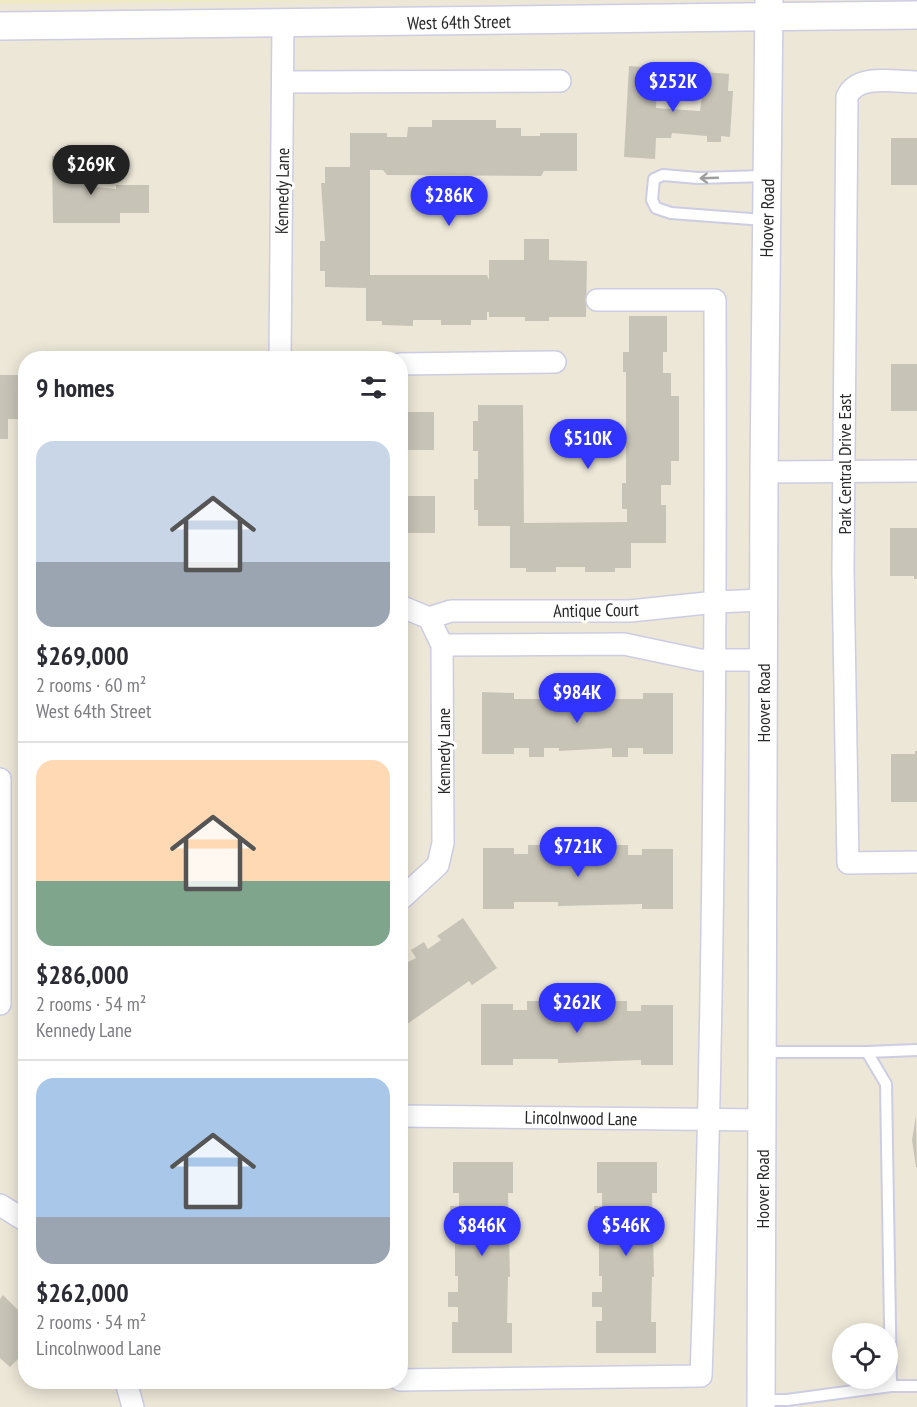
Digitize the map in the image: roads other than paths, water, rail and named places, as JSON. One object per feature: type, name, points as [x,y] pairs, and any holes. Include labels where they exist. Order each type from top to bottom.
[{"type":"street","name":"West 64th Street","points":[[0,26],[283,23],[769,9],[917,15]]},
{"type":"street","name":"Hoover Road","points":[[761,1404],[764,472],[769,9]]},
{"type":"street","name":"Kennedy Lane","points":[[280,351],[283,23]]},
{"type":"street","points":[[283,82],[560,81]]},
{"type":"street","name":"Park Central Drive East","points":[[917,82],[861,82],[851,88],[846,104],[843,570],[849,863],[917,862]]},
{"type":"street","points":[[408,1380],[701,1376],[710,1119],[716,602],[715,300],[597,300]]},
{"type":"street","points":[[408,364],[555,362]]},
{"type":"street","points":[[764,472],[917,471]]},
{"type":"street","name":"Antique Court","points":[[429,618],[451,611],[630,611],[716,602],[764,600]]},
{"type":"street","points":[[408,609],[429,618]]},
{"type":"street","name":"Kennedy Lane","points":[[408,893],[438,865],[443,843],[442,645],[429,618]]},
{"type":"street","name":"Antique Court","points":[[442,645],[624,644],[700,660],[764,660]]},
{"type":"street","points":[[0,779],[0,1004]]},
{"type":"street","name":"Lincolnwood Lane","points":[[408,1116],[762,1120]]},
{"type":"street","points":[[0,1205],[18,1216]]},
{"type":"street","points":[[128,1389],[132,1407]]},
{"type":"lane","points":[[767,176],[698,178],[663,175],[654,179],[652,200],[656,208],[671,213],[767,220]]},
{"type":"lane","points":[[762,1052],[917,1050]]},
{"type":"lane","points":[[867,1052],[886,1084],[890,1323]]},
{"type":"lane","points":[[898,1386],[917,1386]]},
{"type":"lane","points":[[761,1404],[869,1389]]}]
